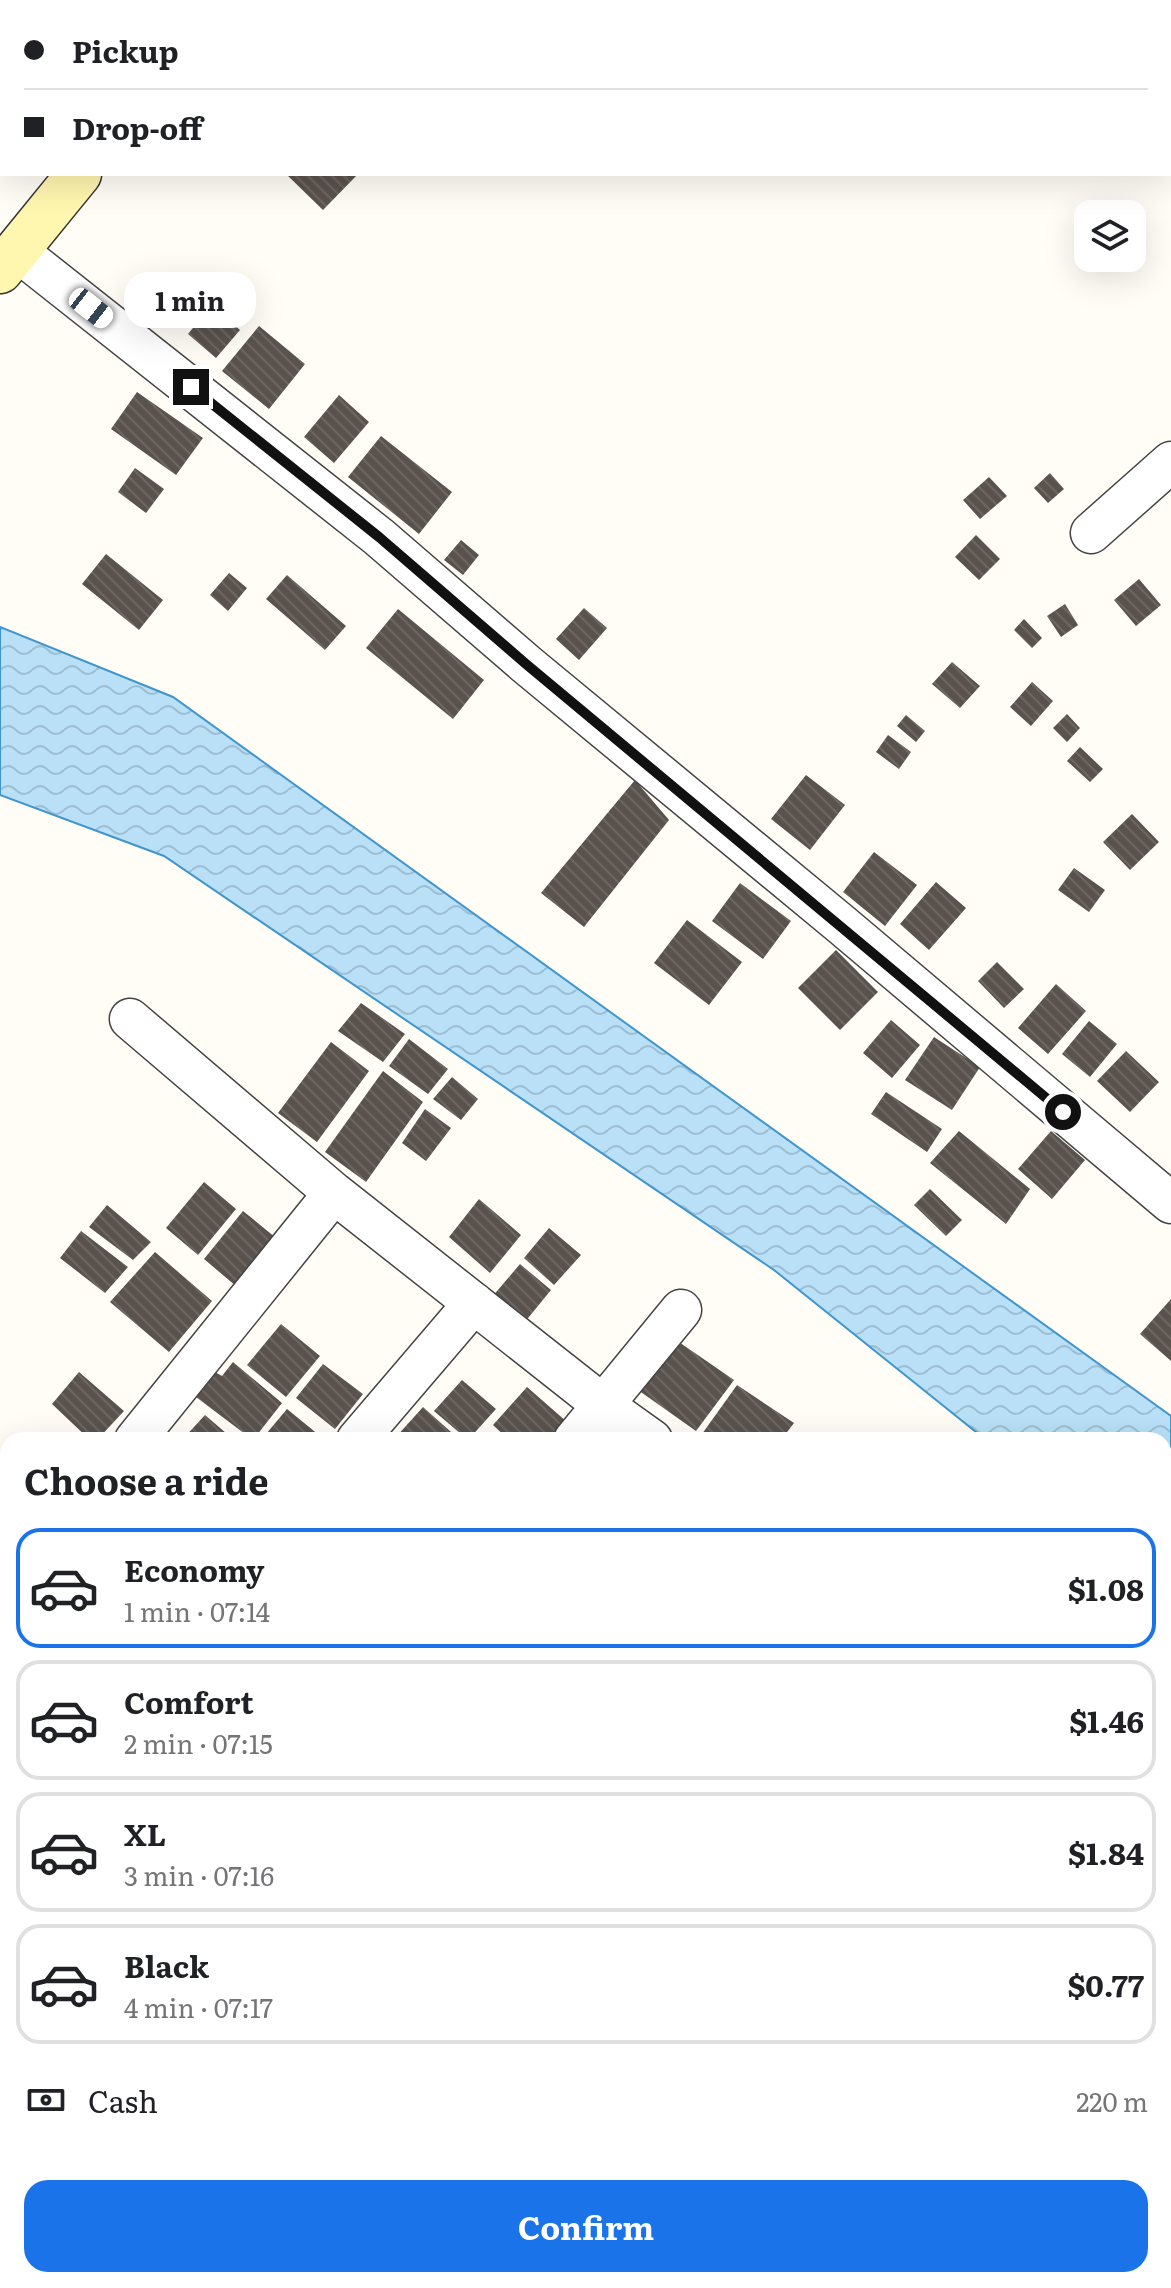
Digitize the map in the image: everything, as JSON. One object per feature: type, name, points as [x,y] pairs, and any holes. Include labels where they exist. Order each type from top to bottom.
[{"type":"main road","points":[[8,260],[77,176]]},
{"type":"street","points":[[8,260],[379,537],[526,664],[1171,1203]]},
{"type":"street","points":[[1091,533],[1171,462]]},
{"type":"street","points":[[130,1019],[334,1193],[641,1432]]},
{"type":"street","points":[[141,1432],[334,1193]]},
{"type":"street","points":[[364,1432],[474,1303]]},
{"type":"street","points":[[581,1432],[681,1310]]},
{"type":"water","points":[[0,627],[173,697],[1171,1416],[1171,1432],[976,1432],[774,1270],[164,856],[0,795]]},
{"type":"building","points":[[288,176],[356,176],[323,210]]},
{"type":"building","points":[[212,305],[240,330],[216,358],[188,334]]},
{"type":"building","points":[[259,326],[305,364],[269,409],[222,371]]},
{"type":"building","points":[[137,392],[203,438],[176,475],[111,429]]},
{"type":"building","points":[[339,395],[369,422],[334,463],[304,437]]},
{"type":"building","points":[[381,436],[452,492],[419,534],[348,477]]},
{"type":"building","points":[[135,468],[164,489],[146,513],[118,492]]},
{"type":"building","points":[[1050,473],[1064,489],[1048,503],[1034,488]]},
{"type":"building","points":[[989,477],[1007,496],[980,519],[963,500]]},
{"type":"building","points":[[976,535],[1000,559],[979,580],[955,557]]},
{"type":"building","points":[[461,540],[479,555],[463,575],[444,560]]},
{"type":"building","points":[[106,554],[163,600],[139,630],[82,584]]},
{"type":"building","points":[[229,573],[247,588],[228,611],[210,595]]},
{"type":"building","points":[[287,575],[346,626],[325,650],[266,599]]},
{"type":"building","points":[[1139,579],[1161,605],[1136,626],[1114,600]]},
{"type":"building","points":[[1065,604],[1078,625],[1061,637],[1047,616]]},
{"type":"building","points":[[584,608],[607,628],[579,660],[556,639]]},
{"type":"building","points":[[398,609],[484,680],[453,719],[366,648]]},
{"type":"building","points":[[1024,619],[1042,638],[1032,648],[1014,630]]},
{"type":"building","points":[[952,662],[980,686],[960,708],[932,684]]},
{"type":"building","points":[[1032,682],[1053,701],[1031,726],[1010,707]]},
{"type":"building","points":[[1067,714],[1080,728],[1067,742],[1053,728]]},
{"type":"building","points":[[906,715],[925,731],[916,742],[897,726]]},
{"type":"building","points":[[888,735],[911,752],[899,769],[876,752]]},
{"type":"building","points":[[1080,747],[1103,769],[1090,782],[1067,761]]},
{"type":"building","points":[[806,775],[845,805],[810,850],[771,819]]},
{"type":"building","points":[[635,780],[669,820],[584,927],[541,893]]},
{"type":"building","points":[[1132,814],[1159,842],[1130,870],[1103,842]]},
{"type":"building","points":[[874,852],[917,885],[885,926],[843,892]]},
{"type":"building","points":[[1074,868],[1105,890],[1089,912],[1058,890]]},
{"type":"building","points":[[936,882],[966,908],[929,950],[900,924]]},
{"type":"building","points":[[740,883],[791,921],[763,959],[712,921]]},
{"type":"building","points":[[687,920],[742,962],[709,1005],[654,963]]},
{"type":"building","points":[[836,950],[878,992],[840,1030],[798,988]]},
{"type":"building","points":[[997,962],[1024,989],[1004,1008],[978,981]]},
{"type":"building","points":[[1056,984],[1086,1011],[1048,1054],[1018,1028]]},
{"type":"building","points":[[361,1003],[405,1034],[383,1062],[338,1031]]},
{"type":"building","points":[[891,1020],[920,1045],[892,1078],[863,1053]]},
{"type":"building","points":[[1089,1021],[1117,1044],[1090,1077],[1062,1054]]},
{"type":"building","points":[[934,1037],[980,1067],[952,1110],[905,1080]]},
{"type":"building","points":[[409,1039],[448,1069],[428,1094],[389,1066]]},
{"type":"building","points":[[331,1042],[369,1071],[317,1142],[278,1113]]},
{"type":"building","points":[[1126,1051],[1159,1082],[1130,1112],[1097,1081]]},
{"type":"building","points":[[383,1071],[423,1102],[366,1182],[325,1152]]},
{"type":"building","points":[[452,1077],[478,1099],[461,1120],[433,1099]]},
{"type":"building","points":[[886,1092],[942,1129],[927,1152],[871,1114]]},
{"type":"building","points":[[425,1109],[451,1128],[426,1161],[402,1143]]},
{"type":"building","points":[[959,1131],[1030,1189],[1006,1224],[930,1163]]},
{"type":"building","points":[[1051,1131],[1085,1160],[1052,1199],[1018,1169]]},
{"type":"building","points":[[204,1182],[236,1209],[198,1255],[166,1228]]},
{"type":"building","points":[[930,1189],[962,1220],[946,1236],[914,1205]]},
{"type":"building","points":[[479,1199],[521,1235],[490,1273],[449,1237]]},
{"type":"building","points":[[107,1205],[151,1242],[133,1260],[89,1227]]},
{"type":"building","points":[[243,1211],[281,1242],[243,1292],[204,1259]]},
{"type":"building","points":[[549,1228],[581,1255],[554,1285],[524,1258]]},
{"type":"building","points":[[81,1231],[128,1267],[105,1293],[60,1258]]},
{"type":"building","points":[[155,1252],[212,1301],[169,1352],[110,1302]]},
{"type":"building","points":[[520,1264],[551,1290],[524,1323],[492,1297]]},
{"type":"building","points":[[1171,1299],[1171,1361],[1140,1334]]},
{"type":"building","points":[[281,1324],[320,1356],[286,1397],[247,1365]]},
{"type":"building","points":[[676,1340],[734,1380],[696,1431],[638,1390]]},
{"type":"building","points":[[233,1362],[282,1403],[259,1432],[242,1432],[196,1397],[215,1372],[222,1376]]},
{"type":"building","points":[[323,1364],[363,1394],[335,1429],[296,1398]]},
{"type":"building","points":[[79,1372],[124,1411],[104,1432],[82,1432],[52,1404]]},
{"type":"building","points":[[462,1380],[496,1409],[475,1432],[459,1432],[434,1411]]},
{"type":"building","points":[[737,1385],[794,1423],[787,1432],[703,1432]]},
{"type":"building","points":[[527,1387],[567,1422],[558,1432],[500,1432],[493,1425]]},
{"type":"building","points":[[423,1407],[451,1432],[400,1432]]},
{"type":"building","points":[[287,1409],[315,1432],[268,1432]]},
{"type":"building","points":[[205,1415],[225,1432],[189,1432]]},
{"type":"route","points":[[191,387],[379,537],[526,664],[1063,1112]]}]
